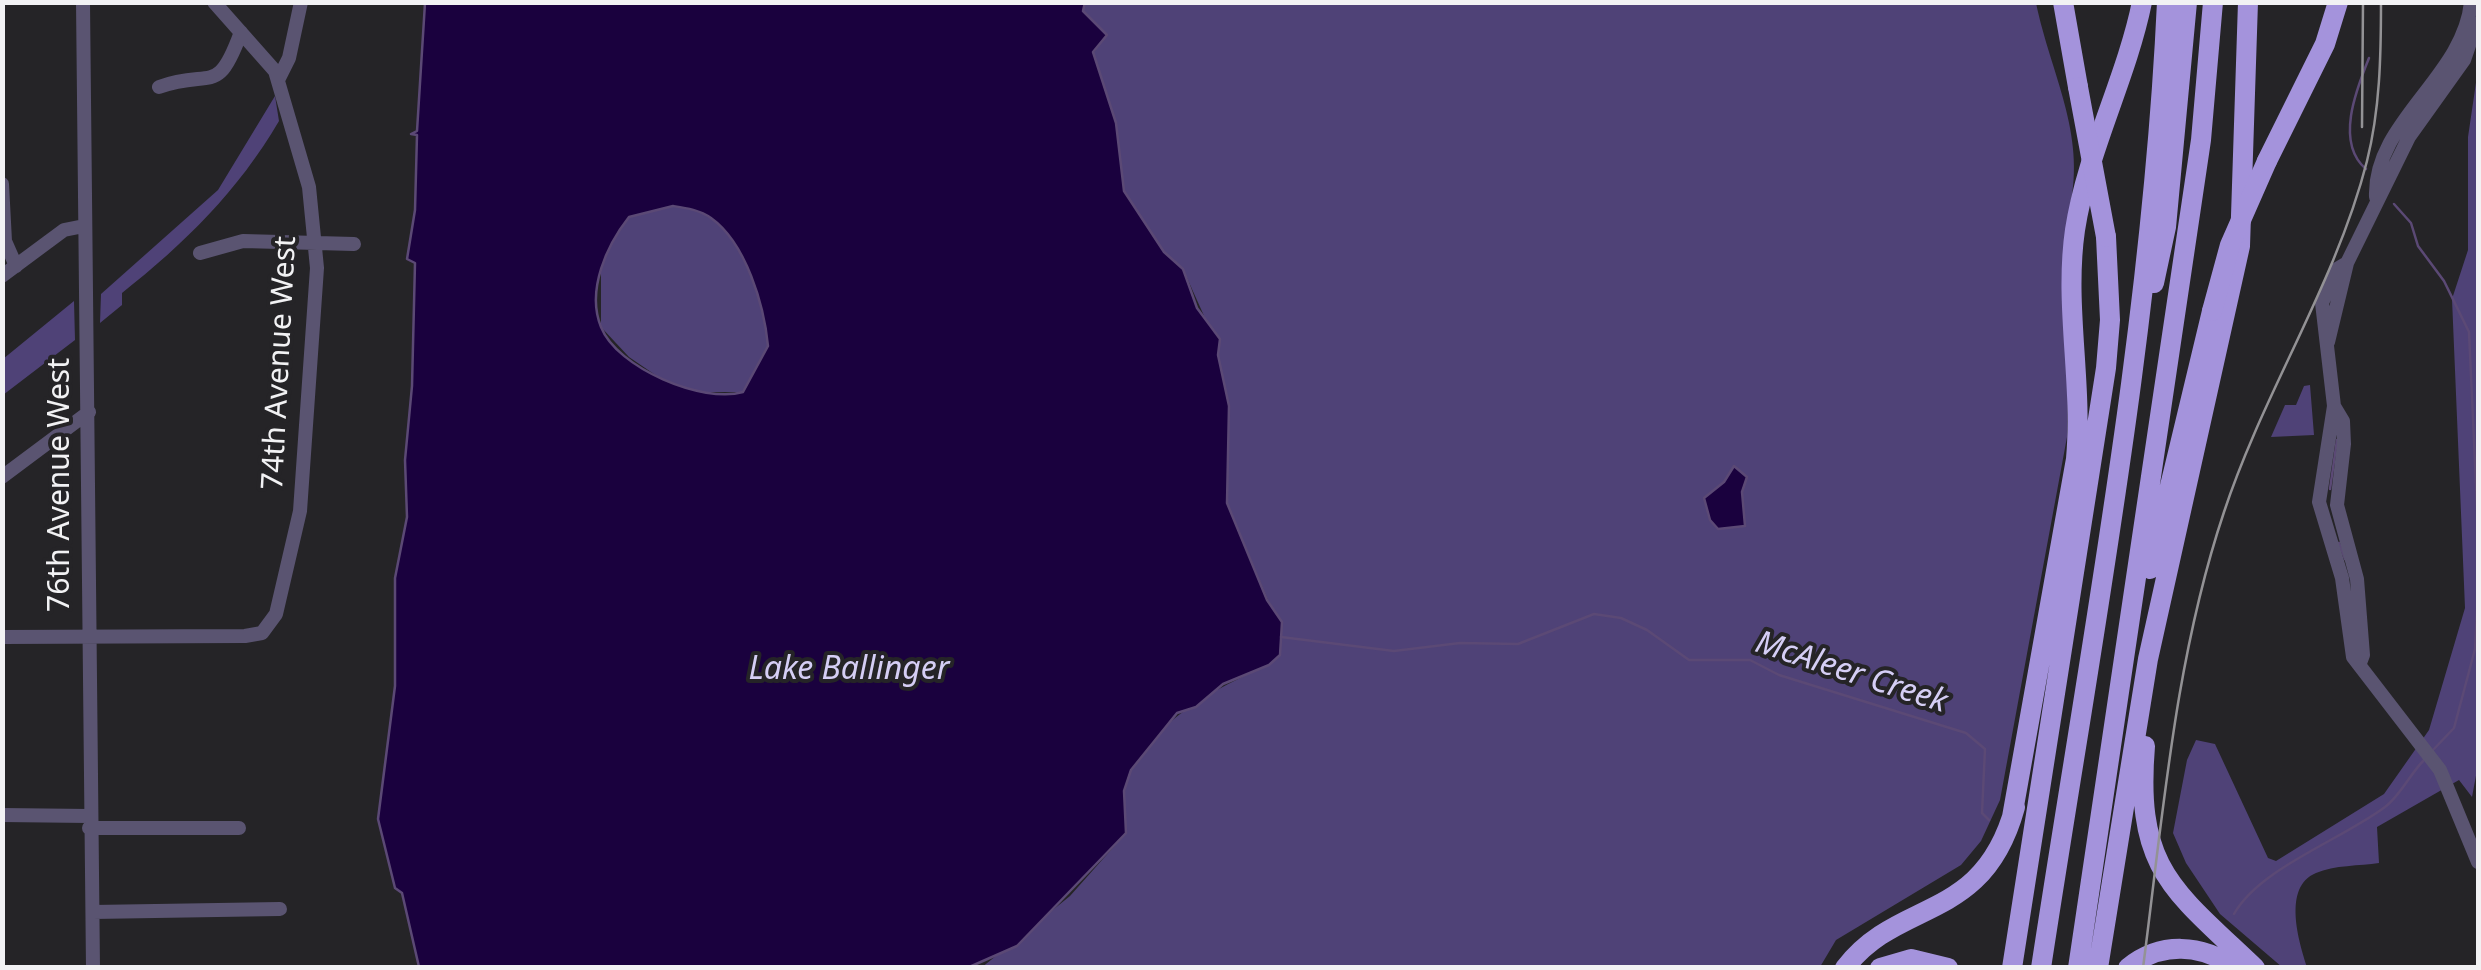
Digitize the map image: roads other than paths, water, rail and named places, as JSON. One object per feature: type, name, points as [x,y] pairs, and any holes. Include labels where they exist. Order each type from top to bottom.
[{"type":"highway","points":[[2012,968],[2070,607],[2110,320],[2106,238],[2062,2]]},
{"type":"highway","points":[[2012,816],[2076,459],[2080,413],[2072,307],[2074,234],[2090,165],[2125,68],[2142,2]]},
{"type":"highway","points":[[2041,968],[2133,362],[2162,108],[2166,2]]},
{"type":"highway","points":[[2133,362],[2166,227],[2187,2]]},
{"type":"highway","points":[[2200,2],[2204,116]]},
{"type":"highway","points":[[2078,968],[2204,116],[2212,2]]},
{"type":"highway","points":[[2098,968],[2140,703],[2240,246],[2248,2]]},
{"type":"highway","points":[[2119,698],[2212,311],[2238,226],[2325,44],[2338,2]]},
{"type":"highway","points":[[2171,568],[2146,738],[2146,835],[2172,888],[2255,968]]},
{"type":"highway","points":[[1845,968],[1869,945],[1964,890],[1996,854],[2012,816],[2070,607]]},
{"type":"highway","points":[[2128,968],[2150,954],[2178,948],[2207,952],[2235,968]]},
{"type":"highway","points":[[1880,968],[1911,959],[1948,968]]},
{"type":"street","name":"76th Avenue West","points":[[83,2],[93,968]]},
{"type":"street","points":[[214,2],[266,56],[280,86]]},
{"type":"street","points":[[280,86],[301,2]]},
{"type":"street","points":[[2470,10],[2449,63],[2391,148],[2375,183],[2376,197],[2346,263],[2337,268],[2322,302],[2322,333],[2328,342],[2334,406],[2320,502],[2342,578],[2353,658],[2440,770],[2459,808],[2478,862]]},
{"type":"street","points":[[159,87],[220,75],[241,32]]},
{"type":"street","name":"74th Avenue West","points":[[88,636],[262,633],[276,614],[300,511],[307,457],[314,241],[309,187],[291,138],[280,86]]},
{"type":"street","points":[[2,184],[5,241],[16,266]]},
{"type":"street","points":[[2,276],[64,230],[84,226]]},
{"type":"street","points":[[200,253],[243,241],[354,244]]},
{"type":"street","points":[[2,476],[89,412]]},
{"type":"street","points":[[2,637],[88,636]]},
{"type":"street","points":[[2459,808],[2478,808]]},
{"type":"street","points":[[2,815],[239,828]]},
{"type":"street","points":[[93,912],[280,910]]},
{"type":"water","name":"Lake Ballinger","points":[[1085,2],[1083,11],[1107,35],[1093,52],[1116,123],[1124,191],[1164,252],[1183,269],[1197,308],[1220,339],[1218,355],[1229,406],[1227,503],[1267,600],[1282,622],[1280,655],[1269,665],[1223,684],[1196,707],[1177,713],[1131,770],[1124,791],[1126,833],[1017,946],[967,968],[419,967],[402,893],[395,888],[378,819],[395,686],[395,578],[407,517],[405,460],[412,386],[415,263],[407,259],[415,210],[417,135],[411,134],[417,131],[425,3]],"holes":[[[673,206],[711,218],[734,243],[751,276],[768,346],[743,392],[706,393],[663,379],[624,356],[601,327],[597,283],[621,228],[629,217]]]},
{"type":"water","points":[[1734,466],[1747,477],[1742,492],[1745,526],[1718,529],[1710,520],[1704,498],[1724,482]]},
{"type":"waterway","points":[[2366,169],[2357,158],[2350,131],[2354,100],[2369,58]]},
{"type":"waterway","points":[[2394,204],[2411,223],[2418,246],[2444,281],[2469,332],[2478,528]]},
{"type":"waterway","points":[[2330,489],[2337,440]]},
{"type":"waterway","points":[[2339,543],[2345,559]]},
{"type":"waterway","points":[[2433,750],[2454,728],[2475,649],[2478,593]]},
{"type":"waterway","name":"McAleer Creek","points":[[1281,637],[1394,651],[1460,643],[1518,644],[1594,614],[1621,618],[1647,630],[1689,660],[1750,660],[1779,675],[1966,733],[1985,749],[1982,813],[1989,820]]},
{"type":"waterway","points":[[2234,914],[2262,883],[2385,807],[2424,760]]},
{"type":"tram line","points":[[2362,127],[2363,2]]},
{"type":"tram line","points":[[2143,968],[2173,737],[2193,623],[2240,468],[2354,206],[2375,122],[2381,2]]}]
